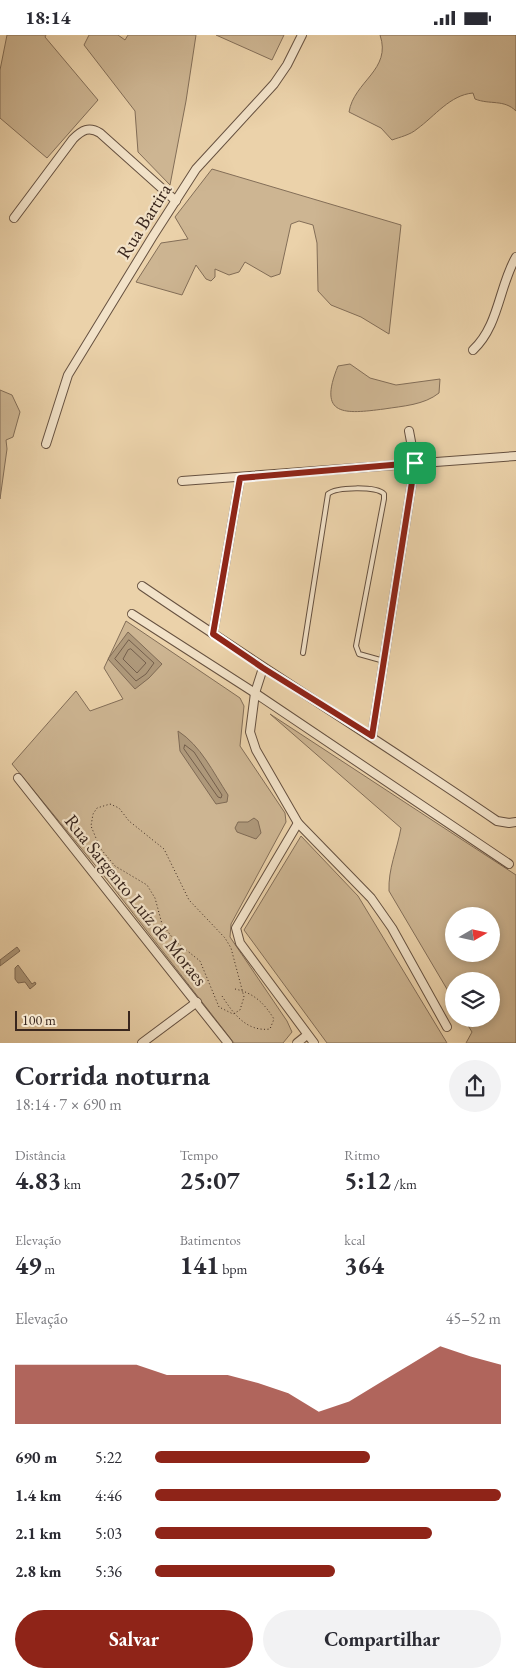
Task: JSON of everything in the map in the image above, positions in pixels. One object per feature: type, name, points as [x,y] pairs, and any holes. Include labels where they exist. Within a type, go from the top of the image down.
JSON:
[{"type":"street","name":"Rua Bartira","points":[[46,443],[68,375],[196,169],[274,84],[287,65],[302,35]]},
{"type":"street","points":[[14,218],[73,139],[81,131],[88,129],[100,133],[176,201]]},
{"type":"street","points":[[473,350],[480,344],[490,324],[516,257]]},
{"type":"street","points":[[372,736],[415,463],[409,431]]},
{"type":"street","points":[[182,481],[240,478],[516,455]]},
{"type":"street","points":[[213,634],[240,478]]},
{"type":"street","points":[[142,586],[263,668],[372,736],[498,821],[516,822]]},
{"type":"street","points":[[132,614],[255,693],[508,864]]},
{"type":"street","points":[[263,668],[255,693],[250,731],[252,741],[298,823],[371,898],[392,928],[445,1023]]},
{"type":"street","name":"Rua Sargento Luíz de Moraes","points":[[18,778],[228,1043]]},
{"type":"street","points":[[298,823],[236,929],[240,943],[314,1043]]},
{"type":"street","points":[[142,1043],[197,1002]]},
{"type":"street","points":[[297,1043],[308,1035]]},
{"type":"lane","points":[[303,653],[328,494],[337,490],[375,489],[384,494],[384,499],[356,647],[359,654],[384,661]]},
{"type":"path","points":[[233,1014],[244,1003],[242,990],[231,948],[218,929],[189,900],[164,849],[129,821],[115,806],[103,805],[97,808],[93,814],[91,826],[100,849],[115,865],[147,885],[155,898],[162,924],[175,941],[200,961],[219,1007],[256,1028],[267,1030],[273,1026],[274,1019],[257,997],[242,990],[235,989]]},
{"type":"path","points":[[222,996],[233,1014]]},
{"type":"shaded area","points":[[7,35],[46,35],[45,37],[98,100],[47,158],[0,118],[0,70]]},
{"type":"shaded area","points":[[89,35],[118,35],[125,40],[128,35],[196,35],[170,185],[138,152],[135,111],[84,45]]},
{"type":"shaded area","points":[[216,35],[284,35],[272,60]]},
{"type":"shaded area","points":[[380,35],[516,35],[516,111],[507,105],[475,99],[473,93],[450,102],[414,131],[392,140],[381,128],[349,112],[352,101],[377,67],[382,47]]},
{"type":"shaded area","points":[[212,169],[401,225],[389,334],[361,317],[331,305],[318,291],[317,243],[313,225],[299,221],[291,224],[280,274],[271,277],[245,262],[239,272],[229,275],[215,269],[215,277],[211,281],[206,279],[196,265],[182,295],[136,282],[161,243],[188,239],[175,217]]},
{"type":"shaded area","points":[[350,364],[370,378],[396,385],[440,379],[439,393],[420,403],[398,407],[357,412],[338,409],[333,403],[331,395],[332,383],[338,366]]},
{"type":"shaded area","points":[[0,390],[12,395],[20,412],[13,437],[6,440],[7,449],[0,499]]},
{"type":"shaded area","points":[[126,621],[240,698],[244,706],[240,746],[285,813],[286,822],[231,924],[230,937],[287,1021],[292,1032],[283,1043],[234,1043],[108,881],[12,764],[76,691],[90,711],[123,699],[104,668]]},
{"type":"shaded area","points":[[270,714],[516,875],[516,1043],[466,1043],[472,1032],[469,1027],[500,1027],[500,972],[445,972],[445,986],[389,891],[391,867],[401,828]]},
{"type":"shaded area","points":[[301,836],[358,896],[447,1043],[327,1043],[244,930]]},
{"type":"water","points":[[128,632],[162,664],[135,689],[108,659]]},
{"type":"water","points":[[178,731],[193,744],[206,760],[228,795],[227,802],[216,804],[180,751]]},
{"type":"water","points":[[254,818],[258,821],[261,833],[256,839],[237,832],[235,828],[238,822],[248,822]]},
{"type":"water","points":[[17,947],[20,951],[0,966],[0,960]]},
{"type":"water","points":[[18,965],[32,984],[35,982],[36,984],[30,989],[25,982],[18,983],[15,979],[15,968]]},
{"type":"route","points":[[415,463],[372,736],[263,668],[213,634],[240,478],[415,463]]}]
